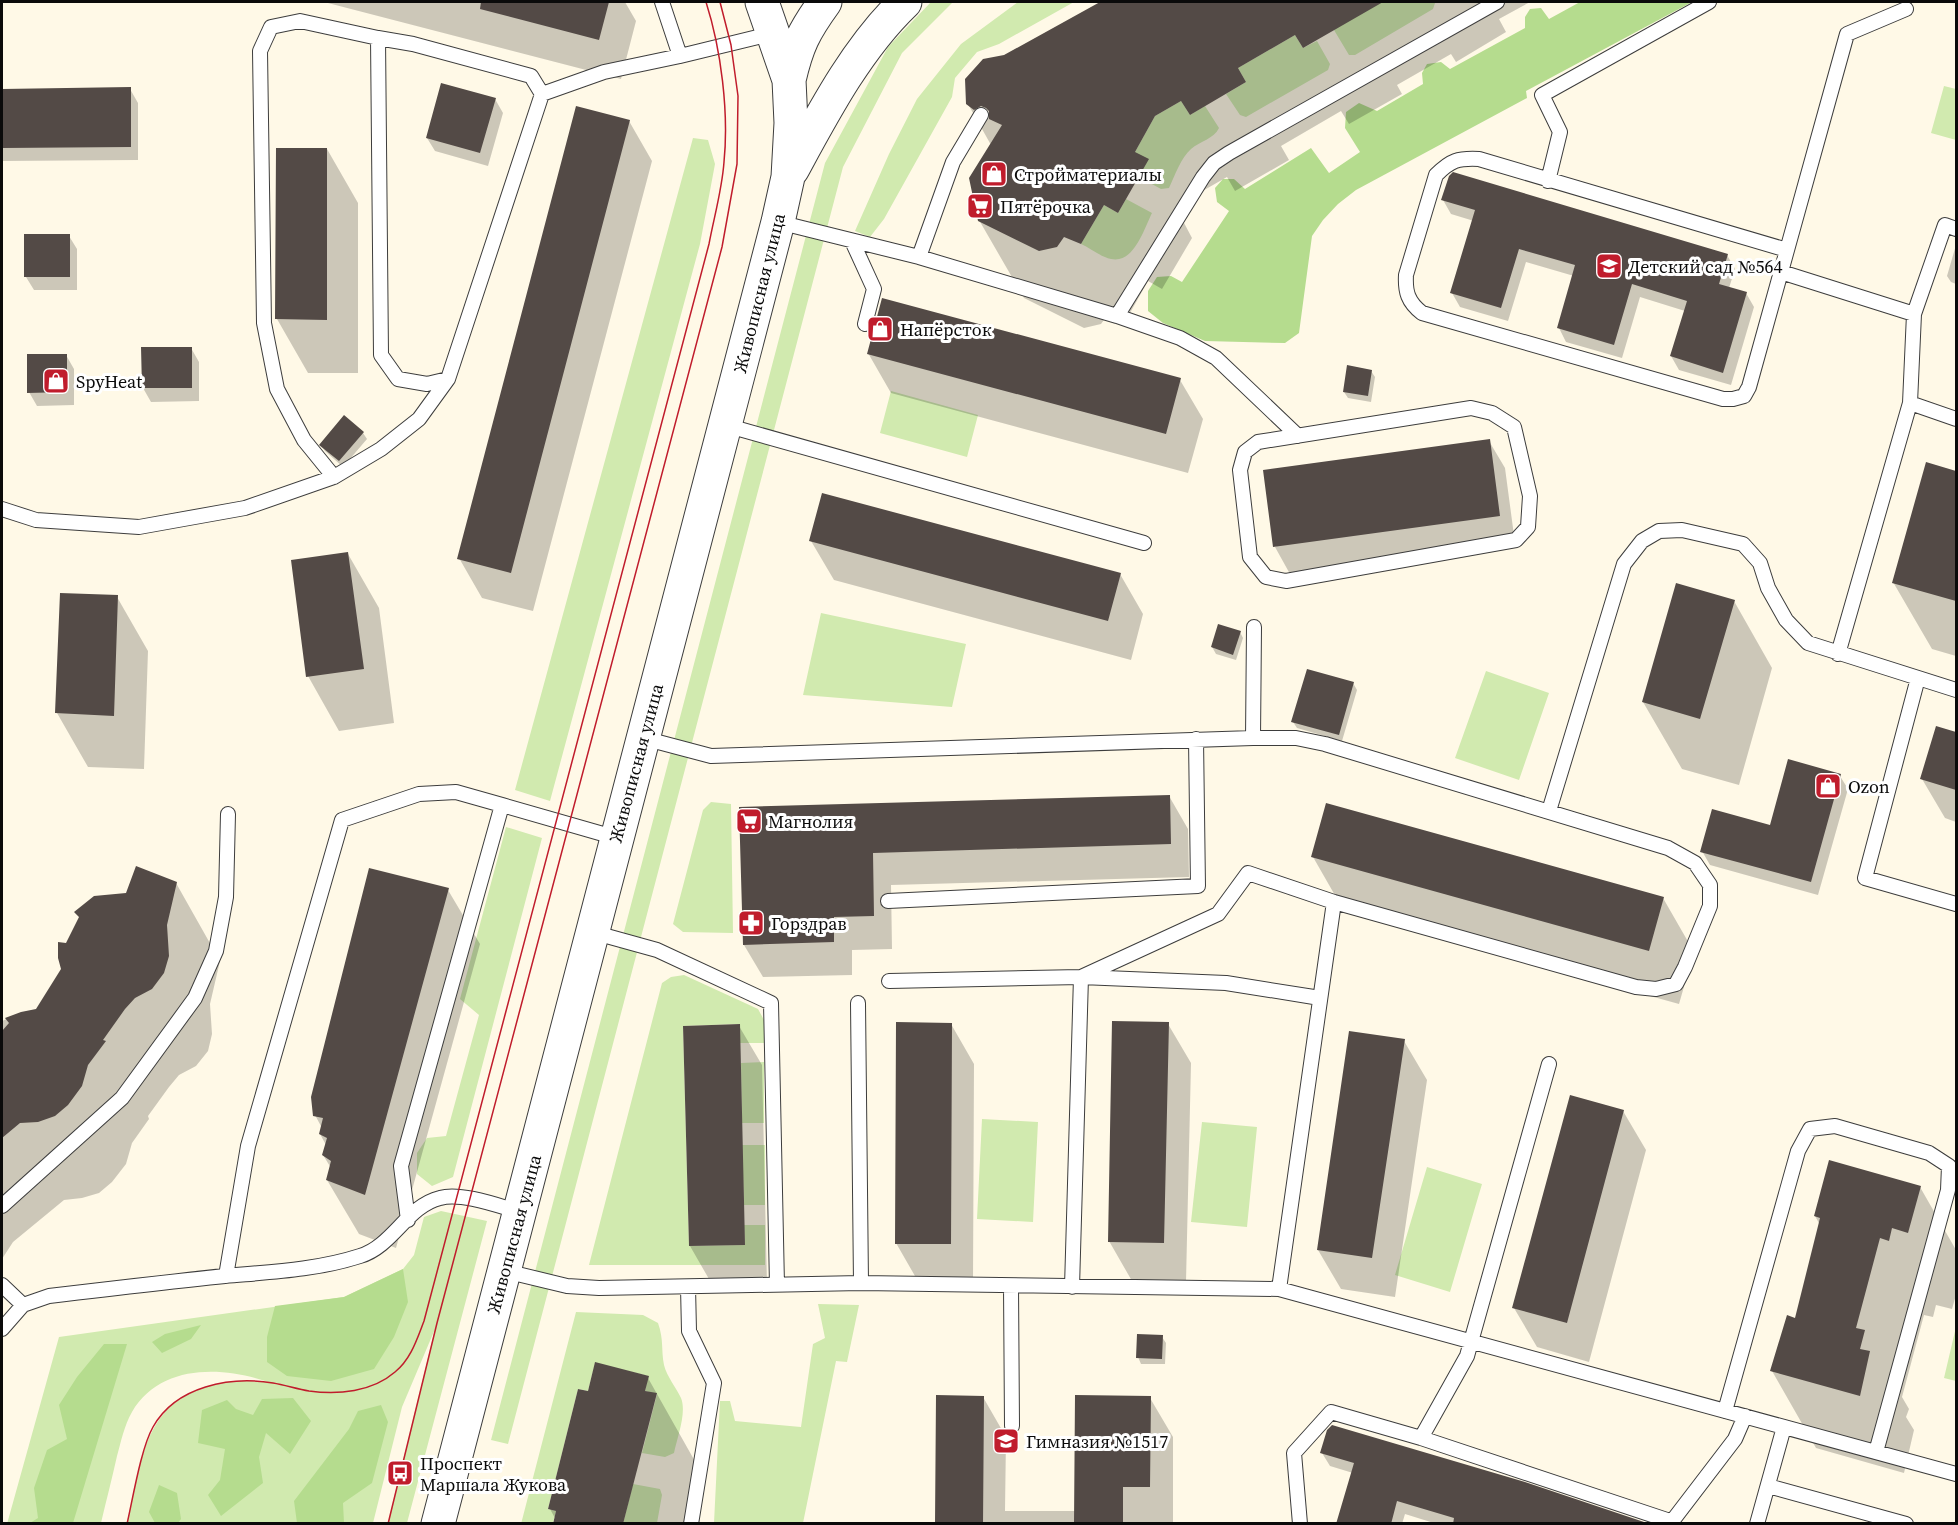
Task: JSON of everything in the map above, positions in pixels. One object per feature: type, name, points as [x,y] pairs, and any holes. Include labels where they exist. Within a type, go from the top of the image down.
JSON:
[{"type":"street","name":"Живописная улица","points":[[438,1524],[788,177],[791,123],[789,80],[762,2]]},
{"type":"street","points":[[825,2],[808,26],[795,52],[789,80],[802,87],[816,87],[830,82],[851,69]]},
{"type":"street","points":[[788,177],[824,110],[851,69],[891,15],[905,2]]},
{"type":"lane","points":[[662,2],[680,56]]},
{"type":"lane","points":[[1118,316],[1214,163],[1497,2]]},
{"type":"lane","points":[[1548,181],[1560,132],[1542,95],[1709,2]]},
{"type":"lane","points":[[1787,250],[1479,159],[1463,158],[1447,164],[1436,175],[1406,275],[1406,289],[1411,304],[1422,313],[1723,399],[1744,396],[1749,387],[1848,34],[1906,9]]},
{"type":"lane","points":[[2,509],[36,520],[139,527],[245,508],[334,477],[381,449],[419,419],[448,379],[542,94],[531,76],[413,45],[300,21],[271,27],[260,51],[264,322],[277,389],[303,440],[334,477]]},
{"type":"lane","points":[[542,94],[604,72],[774,33]]},
{"type":"lane","points":[[378,38],[381,355],[398,379],[427,384],[448,379]]},
{"type":"lane","points":[[919,257],[953,162],[981,115]]},
{"type":"lane","points":[[778,222],[919,257],[1118,316],[1180,338],[1216,358],[1298,436]]},
{"type":"lane","points":[[1838,654],[1910,403],[1914,314],[1945,225],[1956,229]]},
{"type":"lane","points":[[852,241],[874,289],[865,324]]},
{"type":"lane","points":[[1781,272],[1914,314]]},
{"type":"lane","points":[[1910,403],[1956,419]]},
{"type":"lane","points":[[1471,408],[1492,413],[1514,427],[1530,496],[1528,527],[1516,540],[1286,581],[1266,577],[1250,557],[1240,470],[1245,452],[1258,442],[1298,436],[1471,408]]},
{"type":"lane","points":[[725,425],[1144,543]]},
{"type":"lane","points":[[1549,812],[1624,564],[1642,541],[1659,531],[1682,530],[1743,544],[1760,563],[1768,588],[1786,620],[1808,643],[1956,690]]},
{"type":"lane","points":[[1253,738],[1254,627]]},
{"type":"lane","points":[[1918,678],[1865,878],[1956,904]]},
{"type":"lane","points":[[643,738],[711,756],[1296,738],[1326,744],[1668,848],[1695,863],[1710,885],[1710,906],[1685,968],[1676,984],[1656,989],[1636,987],[1334,902],[1248,873],[1218,914],[1081,976]]},
{"type":"lane","points":[[888,901],[1198,886],[1196,740]]},
{"type":"lane","points":[[226,1276],[248,1146],[342,820],[419,794],[456,792],[617,838]]},
{"type":"lane","points":[[408,1220],[401,1166],[502,805]]},
{"type":"lane","points":[[2,1206],[122,1098],[195,998],[216,951],[226,897],[228,814]]},
{"type":"lane","points":[[1279,1289],[1334,902]]},
{"type":"lane","points":[[592,932],[657,950],[771,1003],[777,1285]]},
{"type":"lane","points":[[1072,1287],[1081,976]]},
{"type":"lane","points":[[889,981],[1081,976],[1226,983],[1320,998]]},
{"type":"lane","points":[[858,1003],[861,1283]]},
{"type":"lane","points":[[1421,1438],[1467,1356],[1549,1064]]},
{"type":"lane","points":[[1725,1411],[1797,1151],[1810,1129],[1835,1126],[1929,1152],[1949,1166],[1948,1190],[1876,1452]]},
{"type":"lane","points":[[2,1329],[23,1305],[49,1296],[287,1271],[362,1256],[382,1245],[422,1206],[440,1197],[470,1199],[520,1212]]},
{"type":"lane","points":[[505,1271],[567,1286],[599,1288],[861,1283],[1279,1289],[1956,1474]]},
{"type":"lane","points":[[2,1285],[23,1305]]},
{"type":"lane","points":[[1011,1286],[1012,1426]]},
{"type":"lane","points":[[688,1287],[689,1331],[714,1383],[692,1524]]},
{"type":"lane","points":[[1300,1524],[1294,1453],[1331,1412],[1421,1438],[1670,1522],[1735,1439],[1745,1416]]},
{"type":"lane","points":[[1757,1524],[1784,1427]]},
{"type":"lane","points":[[1768,1486],[1906,1524]]},
{"type":"green space","points":[[931,2],[953,2],[902,53],[843,167],[508,1444],[491,1440],[825,163],[888,47]]},
{"type":"green space","points":[[1018,2],[1074,2],[999,44],[977,52],[955,78],[952,97],[884,219],[870,237],[855,231],[889,154],[917,99],[961,44]]},
{"type":"green space","points":[[1364,2],[1435,3],[1433,9],[1355,55],[1349,55],[1334,30],[1354,7]]},
{"type":"green space","points":[[1580,2],[1692,2],[1526,91],[1527,98],[1356,190],[1338,204],[1312,236],[1299,333],[1285,343],[1205,341],[1163,323],[1148,311],[1148,291],[1157,277],[1171,276],[1182,282],[1229,211],[1217,202],[1215,188],[1223,179],[1234,179],[1245,189],[1311,148],[1329,173],[1360,152],[1345,128],[1346,112],[1359,103],[1377,111],[1423,84],[1422,73],[1427,64],[1441,62],[1450,69],[1525,28],[1525,17],[1530,9],[1541,8],[1549,19]]},
{"type":"green space","points":[[1295,35],[1303,48],[1317,41],[1330,64],[1328,70],[1246,117],[1240,115],[1226,94],[1246,82],[1238,68]]},
{"type":"green space","points":[[1944,86],[1956,89],[1956,140],[1931,133]]},
{"type":"green space","points":[[1181,101],[1190,115],[1205,106],[1219,128],[1214,135],[1187,153],[1169,188],[1161,189],[1139,177],[1135,152],[1155,116]]},
{"type":"green space","points":[[693,138],[708,140],[715,164],[700,244],[550,801],[515,790]]},
{"type":"green space","points":[[1126,199],[1152,213],[1142,236],[1132,251],[1119,259],[1111,259],[1081,244],[1104,205],[1118,213]]},
{"type":"green space","points":[[891,391],[978,415],[967,457],[880,433]]},
{"type":"green space","points":[[821,613],[966,644],[952,707],[803,695]]},
{"type":"green space","points":[[1486,671],[1549,693],[1519,780],[1455,758]]},
{"type":"green space","points":[[711,802],[731,804],[733,933],[683,932],[673,924],[703,810]]},
{"type":"green space","points":[[506,827],[542,838],[453,1177],[432,1186],[417,1174],[417,1153],[427,1138],[446,1136],[479,1015],[460,999]]},
{"type":"green space","points":[[684,975],[758,1009],[764,1020],[764,1043],[740,1043],[739,1024],[683,1026],[689,1246],[745,1245],[744,1225],[765,1225],[765,1265],[589,1265],[662,983],[671,977]]},
{"type":"green space","points":[[764,1062],[764,1123],[742,1123],[741,1063]]},
{"type":"green space","points":[[982,1119],[1038,1122],[1033,1222],[977,1219]]},
{"type":"green space","points":[[1202,1122],[1257,1127],[1247,1227],[1191,1222]]},
{"type":"green space","points":[[742,1145],[765,1145],[765,1205],[744,1205]]},
{"type":"green space","points":[[1427,1167],[1482,1184],[1450,1292],[1395,1275]]},
{"type":"green space","points":[[441,1211],[487,1221],[407,1523],[388,1523],[435,1329],[402,1407],[373,1523],[127,1523],[147,1444],[155,1426],[166,1411],[181,1398],[209,1386],[236,1381],[268,1382],[231,1373],[212,1372],[175,1377],[159,1385],[144,1396],[132,1412],[121,1440],[101,1523],[7,1524],[59,1337],[344,1297],[403,1269],[414,1255],[424,1217]]},
{"type":"green space","points":[[403,1269],[408,1302],[394,1337],[374,1369],[331,1381],[287,1376],[267,1362],[267,1337],[275,1306],[344,1297]]},
{"type":"green space","points":[[818,1304],[859,1305],[847,1362],[836,1361],[803,1523],[714,1523],[720,1401],[730,1401],[735,1421],[801,1427],[813,1344],[825,1338]]},
{"type":"green space","points":[[576,1312],[643,1315],[658,1323],[664,1365],[683,1404],[674,1453],[665,1457],[642,1453],[657,1394],[645,1391],[648,1376],[595,1363],[588,1391],[578,1389],[548,1509],[556,1511],[553,1523],[521,1524]]},
{"type":"green space","points":[[201,1325],[191,1339],[162,1353],[152,1342],[165,1334]]},
{"type":"green space","points":[[1956,1327],[1956,1381],[1944,1378]]},
{"type":"green space","points":[[104,1344],[127,1344],[73,1523],[30,1523],[38,1518],[34,1488],[47,1450],[67,1439],[59,1405],[77,1377]]},
{"type":"green space","points":[[293,1398],[311,1421],[290,1454],[266,1433],[259,1457],[263,1483],[221,1516],[208,1495],[220,1480],[225,1449],[198,1443],[202,1410],[227,1400],[236,1409],[253,1415],[262,1399]]},
{"type":"green space","points":[[381,1405],[388,1422],[372,1483],[343,1503],[344,1523],[297,1523],[294,1501],[349,1429],[358,1411]]},
{"type":"green space","points":[[633,1484],[660,1489],[662,1495],[657,1523],[623,1524]]},
{"type":"green space","points":[[159,1485],[177,1493],[181,1519],[178,1523],[155,1523],[149,1512]]},
{"type":"building","points":[[481,2],[609,2],[599,40],[480,9]]},
{"type":"building","points":[[1100,2],[1383,2],[1303,48],[1295,35],[1238,68],[1246,82],[1190,115],[1181,101],[1155,116],[1135,152],[1149,159],[1118,213],[1104,205],[1081,244],[1064,237],[1057,247],[1039,251],[978,221],[969,178],[1002,125],[989,119],[989,111],[986,108],[981,106],[974,110],[966,104],[965,79],[983,59],[1004,55]]},
{"type":"building","points":[[441,83],[496,98],[480,153],[426,138]]},
{"type":"building","points":[[131,87],[131,147],[2,148],[2,89]]},
{"type":"building","points":[[576,106],[630,120],[511,573],[457,559]]},
{"type":"building","points":[[276,148],[327,148],[327,320],[275,319]]},
{"type":"building","points":[[1453,172],[1728,254],[1719,284],[1747,292],[1723,373],[1670,356],[1687,301],[1632,284],[1614,345],[1557,328],[1575,265],[1519,249],[1501,308],[1450,293],[1475,210],[1441,200],[1449,176]]},
{"type":"building","points":[[24,234],[70,234],[70,277],[24,277]]},
{"type":"building","points":[[882,298],[1181,378],[1166,434],[867,354]]},
{"type":"building","points":[[141,347],[192,347],[192,388],[142,388]]},
{"type":"building","points":[[27,354],[67,354],[67,392],[27,393]]},
{"type":"building","points":[[1347,365],[1372,370],[1368,396],[1343,392]]},
{"type":"building","points":[[344,415],[364,432],[339,461],[319,445]]},
{"type":"building","points":[[1490,439],[1500,516],[1273,547],[1263,470]]},
{"type":"building","points":[[1926,462],[1956,471],[1956,601],[1892,583]]},
{"type":"building","points":[[822,493],[1121,573],[1108,621],[809,541]]},
{"type":"building","points":[[348,552],[364,669],[306,677],[291,560]]},
{"type":"building","points":[[1676,583],[1735,600],[1700,719],[1642,702]]},
{"type":"building","points":[[60,593],[118,595],[114,716],[55,713]]},
{"type":"building","points":[[1218,624],[1241,631],[1233,655],[1211,647]]},
{"type":"building","points":[[1307,669],[1354,682],[1339,735],[1291,722]]},
{"type":"building","points":[[1936,726],[1956,732],[1956,790],[1920,779]]},
{"type":"building","points":[[1788,759],[1841,774],[1811,882],[1700,852],[1712,809],[1770,825]]},
{"type":"building","points":[[1170,795],[1171,844],[873,853],[874,916],[834,917],[834,942],[743,945],[739,807]]},
{"type":"building","points":[[1326,803],[1664,897],[1649,951],[1311,857]]},
{"type":"building","points":[[136,866],[177,882],[167,925],[169,956],[164,973],[152,989],[135,998],[125,1009],[88,1065],[82,1086],[68,1105],[55,1116],[38,1122],[20,1123],[2,1138],[2,1031],[9,1023],[5,1018],[36,1009],[61,969],[58,942],[66,943],[79,917],[74,912],[94,896],[126,893]]},
{"type":"building","points":[[369,868],[449,888],[365,1195],[326,1180],[331,1161],[322,1155],[327,1138],[319,1134],[323,1118],[313,1116],[311,1097]]},
{"type":"building","points":[[1112,1021],[1169,1022],[1164,1243],[1108,1242]]},
{"type":"building","points":[[896,1022],[952,1023],[951,1244],[895,1244]]},
{"type":"building","points":[[740,1024],[745,1245],[689,1246],[683,1026]]},
{"type":"building","points":[[1349,1031],[1405,1039],[1372,1258],[1317,1250]]},
{"type":"building","points":[[1570,1095],[1624,1110],[1567,1323],[1512,1308]]},
{"type":"building","points":[[1829,1160],[1921,1186],[1908,1233],[1892,1228],[1889,1241],[1880,1238],[1856,1328],[1865,1330],[1860,1349],[1870,1351],[1860,1396],[1770,1371],[1787,1315],[1795,1318],[1820,1218],[1814,1216]]},
{"type":"building","points":[[1137,1334],[1163,1335],[1162,1359],[1136,1358]]},
{"type":"building","points":[[595,1362],[649,1376],[645,1391],[657,1393],[623,1524],[553,1524],[556,1511],[548,1509],[578,1389],[588,1391]]},
{"type":"building","points":[[936,1395],[984,1396],[983,1524],[935,1524]]},
{"type":"building","points":[[1075,1395],[1151,1396],[1150,1487],[1123,1487],[1123,1524],[1074,1524]]},
{"type":"building","points":[[1332,1425],[1525,1482],[1644,1522],[1643,1524],[1453,1524],[1454,1518],[1397,1501],[1391,1524],[1336,1524],[1354,1463],[1320,1453],[1327,1430]]},
{"type":"tram line","points":[[127,1524],[141,1460],[149,1436],[163,1413],[175,1402],[206,1387],[239,1381],[273,1383],[320,1392],[343,1392],[365,1388],[386,1379],[401,1367],[413,1348],[424,1321],[709,244],[720,193],[725,143],[724,102],[720,60],[706,2]]},
{"type":"tram line","points":[[388,1524],[437,1323],[722,247],[737,164],[738,96],[731,45],[720,2]]},
{"type":"place","name":"Стройматериалы","points":[[994,174]]},
{"type":"place","name":"Пятёрочка","points":[[980,206]]},
{"type":"place","name":"Детский сад №564","points":[[1609,266]]},
{"type":"place","name":"Напёрсток","points":[[880,329]]},
{"type":"place","name":"SpyHeat","points":[[56,381]]},
{"type":"place","name":"Ozon","points":[[1828,786]]},
{"type":"place","name":"Магнолия","points":[[749,821]]},
{"type":"place","name":"Горздрав","points":[[751,923]]},
{"type":"place","name":"Гимназия №1517","points":[[1006,1441]]},
{"type":"place","name":"Проспект Маршала Жукова","points":[[400,1473]]}]
